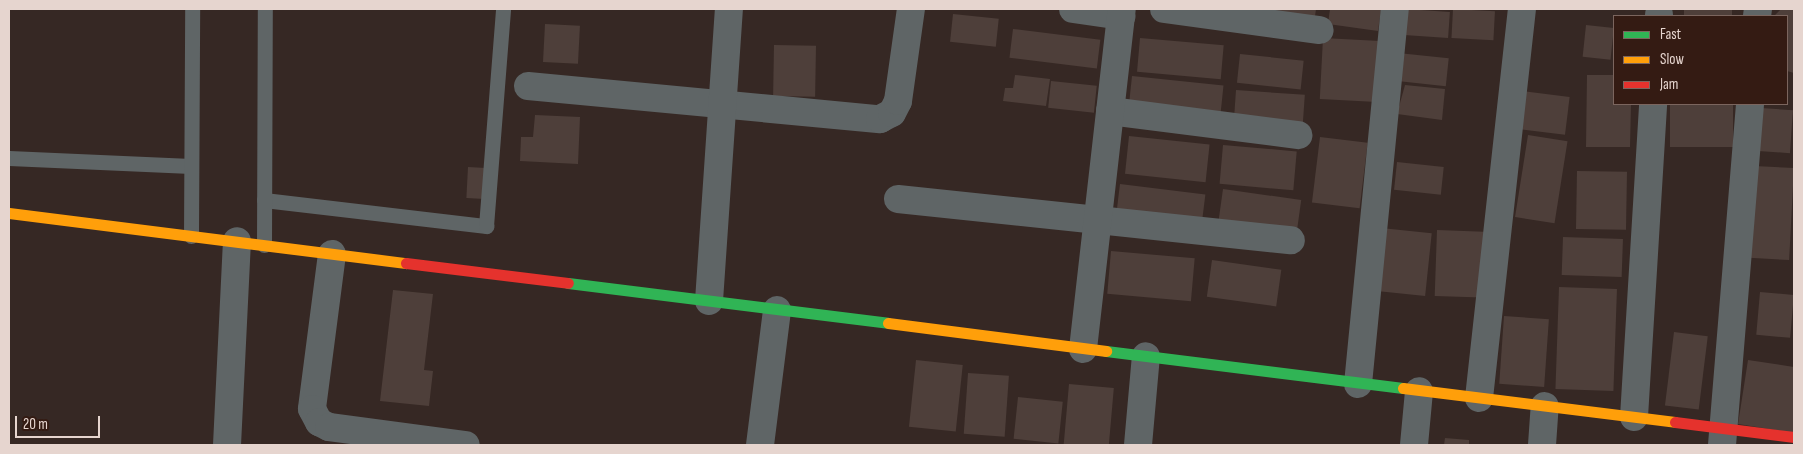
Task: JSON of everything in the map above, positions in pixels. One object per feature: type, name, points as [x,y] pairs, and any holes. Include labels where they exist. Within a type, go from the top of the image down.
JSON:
[{"type":"street","points":[[709,301],[729,9]]},
{"type":"street","points":[[528,86],[722,102],[880,119],[892,113],[898,101],[911,9]]},
{"type":"street","points":[[1072,9],[1122,12],[1083,349]]},
{"type":"street","points":[[1164,9],[1320,30]]},
{"type":"street","points":[[1358,384],[1395,9]]},
{"type":"street","points":[[1479,398],[1522,9]]},
{"type":"street","points":[[1634,417],[1653,105]]},
{"type":"street","points":[[1722,437],[1750,105]]},
{"type":"street","points":[[1110,111],[1298,135]]},
{"type":"street","points":[[898,199],[1098,218],[1291,240]]},
{"type":"street","points":[[9,213],[1358,384],[1634,417],[1722,437],[1794,437]]},
{"type":"street","points":[[227,445],[236,241]]},
{"type":"street","points":[[332,254],[312,409],[318,422],[466,445]]},
{"type":"street","points":[[760,445],[777,310]]},
{"type":"street","points":[[1138,445],[1146,356]]},
{"type":"street","points":[[1414,445],[1419,391]]},
{"type":"street","points":[[1542,445],[1545,406]]},
{"type":"lane","points":[[191,236],[192,9]]},
{"type":"lane","points":[[264,245],[265,9]]},
{"type":"lane","points":[[264,200],[486,226],[503,9]]},
{"type":"lane","points":[[9,158],[191,166]]},
{"type":"building","points":[[1243,9],[1316,9],[1314,24]]},
{"type":"building","points":[[1330,9],[1381,9],[1378,31],[1328,24]]},
{"type":"building","points":[[1406,9],[1450,12],[1448,38],[1404,35]]},
{"type":"building","points":[[1453,9],[1495,11],[1493,40],[1451,38]]},
{"type":"building","points":[[1684,9],[1732,9],[1732,15],[1684,15]]},
{"type":"building","points":[[1781,9],[1794,9],[1794,73],[1788,71],[1788,15],[1775,15]]},
{"type":"building","points":[[953,14],[999,19],[996,47],[950,42]]},
{"type":"building","points":[[545,24],[580,26],[578,64],[543,62]]},
{"type":"building","points":[[1586,25],[1613,28],[1611,60],[1583,57]]},
{"type":"building","points":[[1013,29],[1100,40],[1097,69],[1009,58]]},
{"type":"building","points":[[1140,38],[1224,45],[1221,79],[1137,72]]},
{"type":"building","points":[[1323,38],[1380,41],[1377,102],[1320,99]]},
{"type":"building","points":[[774,45],[816,46],[815,97],[773,96]]},
{"type":"building","points":[[1398,53],[1449,58],[1446,86],[1395,81]]},
{"type":"building","points":[[1240,54],[1304,61],[1301,90],[1237,83]]},
{"type":"building","points":[[1015,75],[1050,79],[1046,106],[1003,101],[1005,88],[1013,88]]},
{"type":"building","points":[[1587,75],[1613,75],[1613,105],[1631,105],[1630,147],[1586,147]]},
{"type":"building","points":[[1132,76],[1223,86],[1220,122],[1128,113]]},
{"type":"building","points":[[1051,81],[1097,86],[1094,113],[1048,108]]},
{"type":"building","points":[[1405,85],[1445,89],[1442,120],[1397,114]]},
{"type":"building","points":[[1236,90],[1305,95],[1302,129],[1234,124]]},
{"type":"building","points":[[1521,91],[1570,97],[1565,135],[1516,129]]},
{"type":"building","points":[[1670,105],[1733,105],[1733,147],[1670,147]]},
{"type":"building","points":[[1761,108],[1793,110],[1790,153],[1758,151]]},
{"type":"building","points":[[535,115],[580,117],[578,164],[520,161],[521,137],[533,137]]},
{"type":"building","points":[[1528,135],[1568,141],[1555,223],[1515,217]]},
{"type":"building","points":[[1129,136],[1210,144],[1206,182],[1125,174]]},
{"type":"building","points":[[1320,137],[1368,143],[1360,208],[1312,203]]},
{"type":"building","points":[[1223,145],[1297,151],[1293,190],[1220,184]]},
{"type":"building","points":[[1397,162],[1444,167],[1441,195],[1394,190]]},
{"type":"building","points":[[1754,166],[1794,168],[1789,260],[1749,258]]},
{"type":"building","points":[[468,167],[486,168],[484,199],[466,198]]},
{"type":"building","points":[[1577,171],[1627,172],[1626,230],[1576,229]]},
{"type":"building","points":[[1120,184],[1205,194],[1201,227],[1116,217]]},
{"type":"building","points":[[1223,189],[1301,200],[1296,237],[1218,226]]},
{"type":"building","points":[[1381,228],[1432,233],[1425,296],[1374,291]]},
{"type":"building","points":[[1437,230],[1484,232],[1482,298],[1435,296]]},
{"type":"building","points":[[1563,237],[1623,239],[1622,277],[1562,275]]},
{"type":"building","points":[[1111,251],[1195,258],[1191,301],[1107,294]]},
{"type":"building","points":[[1212,260],[1281,270],[1276,306],[1207,297]]},
{"type":"building","points":[[1559,287],[1617,289],[1613,391],[1555,389]]},
{"type":"building","points":[[393,290],[433,294],[424,370],[433,371],[429,406],[380,401]]},
{"type":"building","points":[[1760,292],[1794,295],[1790,338],[1756,335]]},
{"type":"building","points":[[1504,316],[1549,319],[1544,387],[1499,384]]},
{"type":"building","points":[[1674,332],[1708,336],[1699,410],[1665,405]]},
{"type":"building","points":[[916,360],[963,365],[956,432],[909,427]]},
{"type":"building","points":[[1748,360],[1794,367],[1794,433],[1738,424]]},
{"type":"building","points":[[968,373],[1009,376],[1005,437],[964,434]]},
{"type":"building","points":[[1069,384],[1114,388],[1109,445],[1064,445]]},
{"type":"building","points":[[1018,397],[1063,402],[1058,443],[1014,439]]},
{"type":"building","points":[[1445,438],[1469,440],[1469,445],[1444,445]]},
{"type":"traffic: fast","points":[[568,283],[888,323]]},
{"type":"traffic: fast","points":[[1106,351],[1403,388]]},
{"type":"traffic: slow","points":[[9,213],[406,263]]},
{"type":"traffic: slow","points":[[888,323],[1106,351]]},
{"type":"traffic: slow","points":[[1403,388],[1675,422]]},
{"type":"traffic: jam","points":[[406,263],[568,283]]},
{"type":"traffic: jam","points":[[1675,422],[1794,437]]}]
